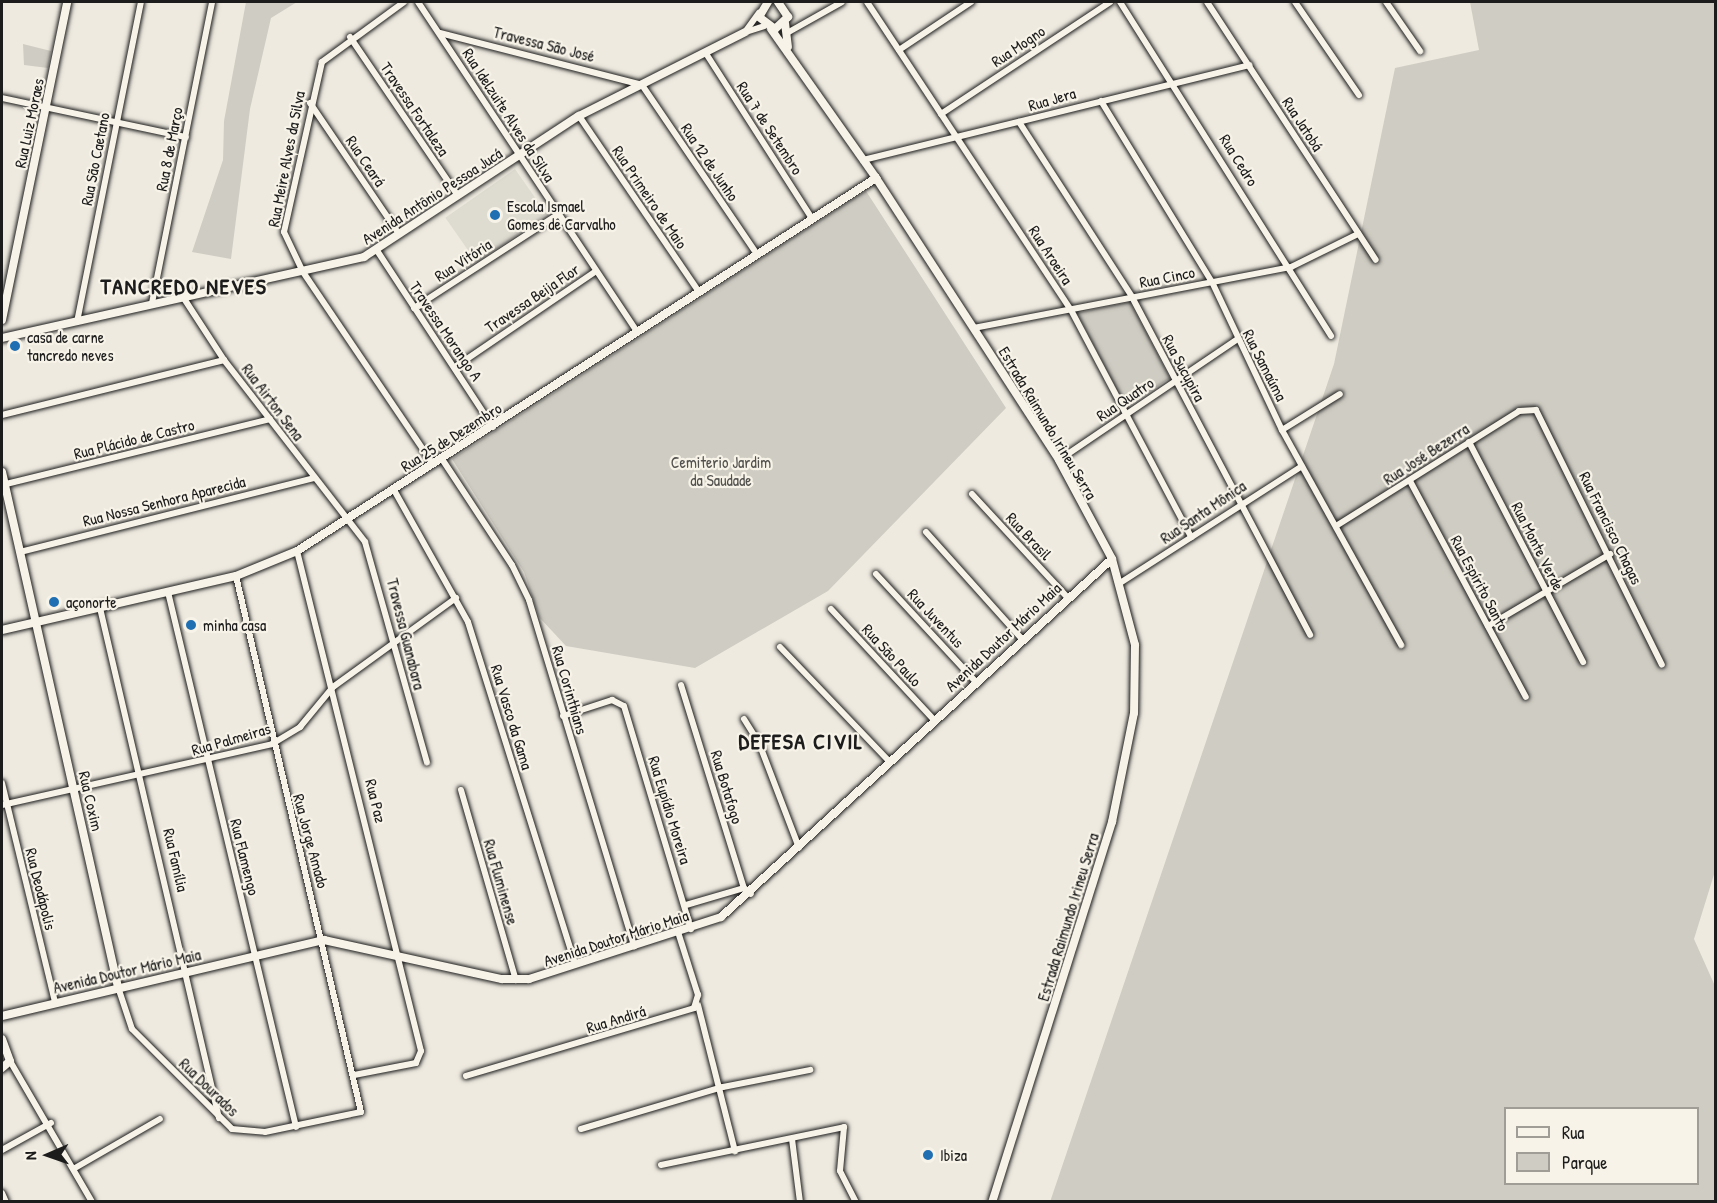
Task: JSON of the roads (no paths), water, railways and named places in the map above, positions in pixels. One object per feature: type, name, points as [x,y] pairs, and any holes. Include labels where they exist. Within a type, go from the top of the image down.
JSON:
[{"type":"street","name":"Rua Luiz Moraes","points":[[2,320],[67,2]]},
{"type":"street","name":"Rua São Caetano","points":[[77,322],[141,2]]},
{"type":"street","name":"Rua 8 de Março","points":[[152,303],[212,2]]},
{"type":"street","name":"Rua Meire Alves da Silva","points":[[404,2],[326,54],[310,102],[284,232],[303,272],[433,464]]},
{"type":"street","name":"Rua Idelzuite Alves da Silva","points":[[418,2],[557,215],[638,333]]},
{"type":"street","points":[[768,2],[759,7],[767,27],[785,23]]},
{"type":"street","name":"Estrada Raimundo Irineu Serra","points":[[778,2],[788,12],[785,23],[789,47]]},
{"type":"street","points":[[787,33],[842,2]]},
{"type":"street","name":"Rua Aroeira","points":[[867,2],[1071,310],[1191,537]]},
{"type":"street","points":[[899,50],[971,2]]},
{"type":"street","name":"Rua Mogno","points":[[941,114],[1110,2]]},
{"type":"street","name":"Rua Cedro","points":[[1120,2],[1174,82],[1291,267],[1331,336]]},
{"type":"street","name":"Rua Jatobá","points":[[1207,2],[1376,260]]},
{"type":"street","points":[[1295,2],[1359,94]]},
{"type":"street","points":[[1386,2],[1420,51]]},
{"type":"street","name":"Avenida Antônio Pessoa Jucá","points":[[745,32],[759,7]]},
{"type":"street","name":"Avenida Antônio Pessoa Jucá","points":[[2,338],[152,303],[303,272],[376,249],[579,116],[707,54],[745,32],[767,27]]},
{"type":"street","name":"Estrada Raimundo Irineu Serra","points":[[767,27],[789,47],[1059,460],[1112,559],[1120,583],[1137,680],[1112,822],[992,1202]]},
{"type":"street","name":"Travessa São José","points":[[440,33],[642,85]]},
{"type":"street","name":"Travessa Fortaleza","points":[[350,37],[458,196]]},
{"type":"street","name":"Rua 7 de Setembro","points":[[707,54],[811,217]]},
{"type":"street","name":"Rua Jera","points":[[863,160],[955,134],[1019,122],[1248,65]]},
{"type":"street","name":"Rua 12 de Junho","points":[[642,85],[757,254]]},
{"type":"street","points":[[2,98],[186,137]]},
{"type":"street","name":"Rua Samaúma","points":[[1101,101],[1212,282],[1236,340],[1282,430],[1401,645]]},
{"type":"street","name":"Rua Ceará","points":[[310,102],[399,234]]},
{"type":"street","name":"Rua Primeiro de Maio","points":[[579,116],[699,292]]},
{"type":"street","name":"Rua Sucupira","points":[[1019,122],[1132,297],[1175,382],[1242,501],[1310,635]]},
{"type":"street","name":"Rua 25 de Dezembro","points":[[2,630],[236,576],[297,551],[493,428],[811,217],[876,178]]},
{"type":"street","name":"Rua Vitória","points":[[414,308],[557,215]]},
{"type":"street","name":"Rua Cinco","points":[[974,328],[1291,267],[1358,234]]},
{"type":"street","name":"Travessa Morango A","points":[[376,249],[493,428]]},
{"type":"street","name":"Travessa Beija Flor","points":[[454,367],[595,272]]},
{"type":"street","name":"Rua Airton Sena","points":[[183,297],[224,360],[314,478],[348,517]]},
{"type":"street","name":"Rua Quatro","points":[[1059,460],[1236,340]]},
{"type":"street","points":[[2,415],[224,360]]},
{"type":"street","points":[[1282,430],[1340,394]]},
{"type":"street","name":"Rua José Bezerra","points":[[1336,526],[1469,442],[1530,408]]},
{"type":"street","name":"Rua Francisco Chagas","points":[[1530,408],[1536,410],[1610,554],[1662,665]]},
{"type":"street","name":"Rua Plácido de Castro","points":[[3,485],[270,419]]},
{"type":"street","name":"Rua Monte Verde","points":[[1469,442],[1583,662]]},
{"type":"street","name":"Rua Corinthians","points":[[442,459],[520,580],[634,946]]},
{"type":"street","name":"Rua Santa Mônica","points":[[1120,583],[1242,501],[1302,466]]},
{"type":"street","points":[[2,472],[3,485],[36,622]]},
{"type":"street","name":"Rua Nossa Senhora Aparecida","points":[[20,552],[314,478]]},
{"type":"street","name":"Rua Espírito Santo","points":[[1410,481],[1526,697]]},
{"type":"street","name":"Rua Vasco da Gama","points":[[394,490],[456,598],[575,964]]},
{"type":"street","name":"Rua Brasil","points":[[972,494],[1066,596]]},
{"type":"street","name":"Travessa Guanabara","points":[[348,517],[372,560],[427,762]]},
{"type":"street","points":[[926,532],[1022,639]]},
{"type":"street","name":"Rua Paz","points":[[297,551],[401,954],[421,1059],[354,1075]]},
{"type":"street","points":[[1488,626],[1610,554]]},
{"type":"street","name":"Avenida Doutor Mário Maia","points":[[2,1016],[254,953],[324,940],[401,954],[516,981],[692,929],[721,916],[799,848],[1066,596],[1112,559]]},
{"type":"street","name":"Rua Juventus","points":[[876,574],[975,681]]},
{"type":"street","name":"Rua Jorge Amado","points":[[236,576],[272,744],[324,940],[360,1112]]},
{"type":"street","name":"Rua Flamengo","points":[[168,592],[296,1127]]},
{"type":"street","name":"Rua Palmeiras","points":[[4,804],[208,761],[272,744],[300,727],[333,687],[456,598]]},
{"type":"street","name":"Rua Família","points":[[100,608],[142,774],[219,1118]]},
{"type":"street","name":"Rua São Paulo","points":[[831,609],[934,720]]},
{"type":"street","name":"Rua Coxim","points":[[36,622],[118,987]]},
{"type":"street","points":[[780,647],[890,762]]},
{"type":"street","name":"Rua Botafogo","points":[[681,685],[748,891]]},
{"type":"street","name":"Rua Eupídio Moreira","points":[[563,716],[619,700],[686,904],[692,929]]},
{"type":"street","points":[[744,719],[759,743],[799,848]]},
{"type":"street","name":"Rua Deodápolis","points":[[2,783],[4,804],[55,1002]]},
{"type":"street","name":"Rua Fluminense","points":[[461,790],[516,981]]},
{"type":"street","points":[[686,904],[748,891]]},
{"type":"street","points":[[678,932],[723,1087],[735,1151]]},
{"type":"street","name":"Rua Dourados","points":[[118,987],[132,1029],[219,1118],[246,1132],[296,1127],[360,1112]]},
{"type":"street","name":"Rua Andirá","points":[[466,1076],[698,1005]]},
{"type":"street","points":[[2,1039],[9,1061],[51,1123],[92,1202]]},
{"type":"street","points":[[2,1068],[9,1061]]},
{"type":"street","points":[[582,1129],[723,1087],[810,1070]]},
{"type":"street","points":[[75,1168],[160,1119]]},
{"type":"street","points":[[2,1150],[51,1123]]},
{"type":"street","points":[[661,1165],[844,1127],[840,1172],[856,1202]]},
{"type":"street","points":[[792,1139],[800,1202]]},
{"type":"street","points":[[2,1193],[6,1202]]},
{"type":"place","name":"Escola Ismael Gomes de Carvalho","points":[[495,215]]},
{"type":"place","name":"casa de carne tancredo neves","points":[[15,346]]},
{"type":"place","name":"açonorte","points":[[54,602]]},
{"type":"place","name":"minha casa","points":[[191,625]]},
{"type":"place","name":"Ibiza","points":[[928,1155]]},
{"type":"district","name":"TANCREDO NEVES","points":[[184,287]]},
{"type":"district","name":"DEFESA CIVIL","points":[[801,742]]},
{"type":"park label","name":"Cemiterio Jardim da Saudade","points":[[721,471]]}]
